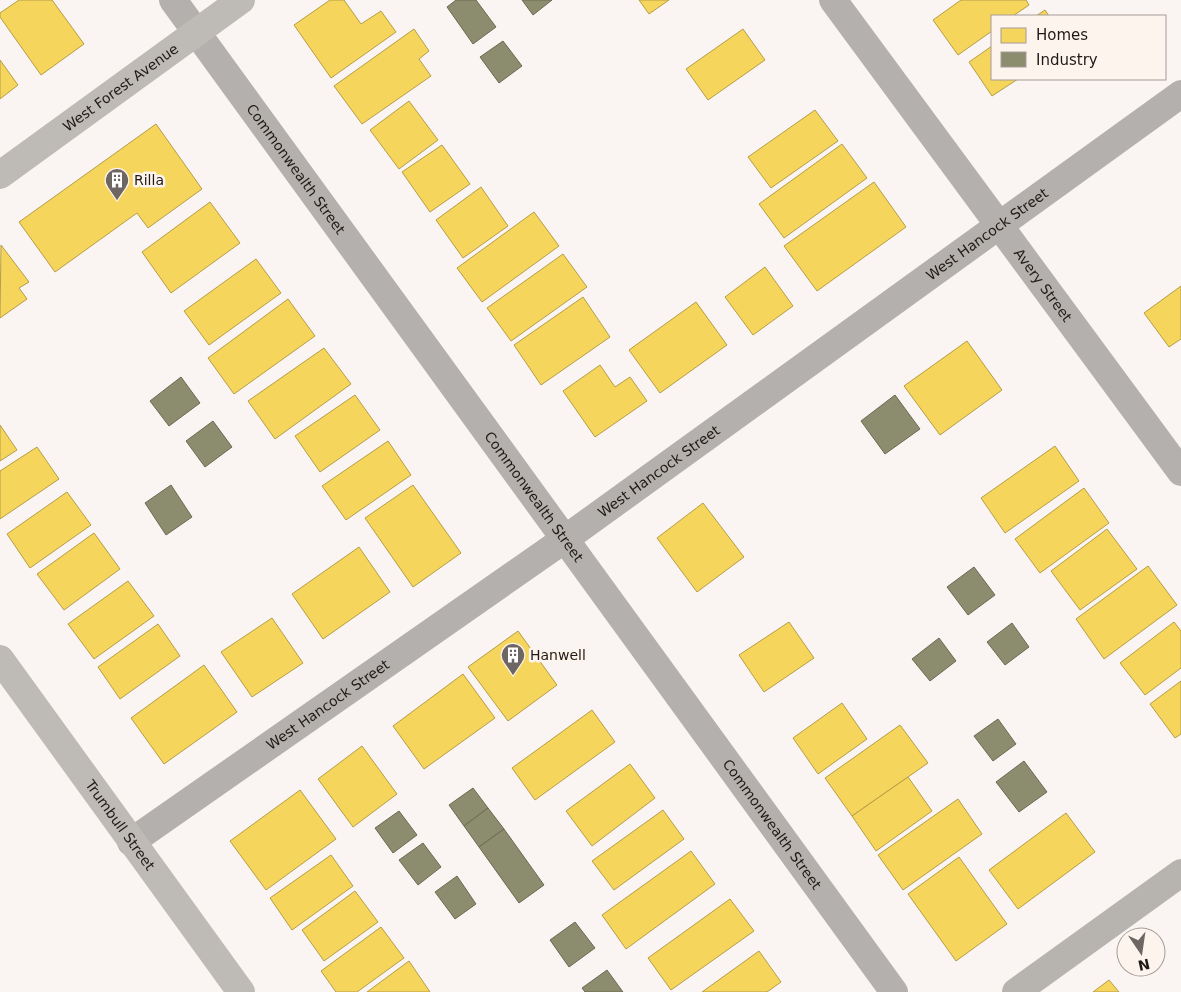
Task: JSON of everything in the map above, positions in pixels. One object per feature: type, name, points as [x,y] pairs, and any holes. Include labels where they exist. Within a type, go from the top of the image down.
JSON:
[{"type":"main road","points":[[1016,992],[1181,873]]},
{"type":"street","name":"Commonwealth Street","points":[[173,0],[894,992]]},
{"type":"street","name":"West Forest Avenue","points":[[0,175],[241,0]]},
{"type":"street","name":"Avery Street","points":[[833,0],[1181,472]]},
{"type":"street","name":"West Hancock Street","points":[[131,842],[565,539],[1181,94]]},
{"type":"street","name":"Trumbull Street","points":[[0,659],[241,992]]},
{"type":"building: Homes","points":[[19,0],[52,0],[84,44],[41,75],[0,17],[0,13]]},
{"type":"building: Homes","points":[[330,0],[344,0],[361,24],[381,11],[396,32],[331,78],[294,25]]},
{"type":"building: Homes","points":[[639,0],[669,0],[649,14]]},
{"type":"building: Homes","points":[[961,0],[1026,0],[1029,5],[1014,15],[991,15],[991,32],[958,55],[933,20]]},
{"type":"building: Homes","points":[[1045,10],[1048,15],[1038,15]]},
{"type":"building: Homes","points":[[414,29],[429,51],[419,59],[431,76],[362,124],[334,86]]},
{"type":"building: Homes","points":[[743,29],[765,60],[708,100],[686,69]]},
{"type":"building: Homes","points":[[991,47],[991,80],[1016,80],[992,96],[969,62]]},
{"type":"building: Homes","points":[[0,60],[18,85],[0,99]]},
{"type":"building: Homes","points":[[409,101],[438,140],[399,169],[370,130]]},
{"type":"building: Homes","points":[[815,110],[838,141],[771,188],[748,157]]},
{"type":"building: Homes","name":"Rilla","points":[[156,124],[202,189],[148,228],[137,213],[55,272],[19,222]]},
{"type":"building: Homes","points":[[842,144],[867,178],[784,238],[759,204]]},
{"type":"building: Homes","points":[[442,145],[470,184],[430,212],[402,172]]},
{"type":"building: Homes","points":[[874,182],[906,227],[817,291],[784,246]]},
{"type":"building: Homes","points":[[481,187],[508,226],[463,258],[436,220]]},
{"type":"building: Homes","points":[[210,202],[240,243],[171,293],[142,252]]},
{"type":"building: Homes","points":[[534,212],[559,246],[482,302],[457,268]]},
{"type":"building: Homes","points":[[1,245],[29,282],[19,288],[27,299],[0,318]]},
{"type":"building: Homes","points":[[563,254],[587,287],[511,341],[487,308]]},
{"type":"building: Homes","points":[[256,259],[281,293],[209,345],[184,311]]},
{"type":"building: Homes","points":[[765,267],[793,306],[753,335],[725,297]]},
{"type":"building: Homes","points":[[1181,286],[1181,339],[1169,347],[1144,313]]},
{"type":"building: Homes","points":[[583,297],[610,337],[541,385],[514,345]]},
{"type":"building: Homes","points":[[288,299],[315,336],[234,394],[208,358]]},
{"type":"building: Homes","points":[[696,302],[727,345],[660,393],[629,350]]},
{"type":"building: Homes","points":[[967,341],[1002,390],[940,435],[904,386]]},
{"type":"building: Homes","points":[[324,348],[351,384],[275,439],[248,401]]},
{"type":"building: Homes","points":[[600,365],[615,387],[630,377],[647,401],[595,437],[563,391]]},
{"type":"building: Homes","points":[[355,395],[380,430],[320,472],[295,436]]},
{"type":"building: Homes","points":[[0,425],[17,450],[0,461]]},
{"type":"building: Homes","points":[[388,441],[411,475],[346,520],[322,486]]},
{"type":"building: Homes","points":[[1055,446],[1079,481],[1005,533],[981,498]]},
{"type":"building: Homes","points":[[37,447],[59,479],[0,519],[0,471]]},
{"type":"building: Homes","points":[[413,485],[461,553],[413,587],[365,518]]},
{"type":"building: Homes","points":[[1084,488],[1109,523],[1040,573],[1015,539]]},
{"type":"building: Homes","points":[[67,492],[91,525],[30,568],[7,534]]},
{"type":"building: Homes","points":[[703,503],[744,557],[697,592],[657,538]]},
{"type":"building: Homes","points":[[1107,529],[1137,569],[1080,610],[1051,571]]},
{"type":"building: Homes","points":[[94,533],[120,569],[64,610],[37,574]]},
{"type":"building: Homes","points":[[359,547],[390,592],[323,639],[292,594]]},
{"type":"building: Homes","points":[[1148,566],[1177,605],[1104,659],[1076,619]]},
{"type":"building: Homes","points":[[128,581],[154,616],[94,659],[68,624]]},
{"type":"building: Homes","points":[[272,618],[303,663],[252,697],[221,652]]},
{"type":"building: Homes","points":[[789,622],[814,658],[764,692],[739,655]]},
{"type":"building: Homes","points":[[1174,622],[1181,631],[1181,668],[1145,695],[1120,663]]},
{"type":"building: Homes","points":[[158,624],[180,656],[120,699],[98,667]]},
{"type":"building: Homes","name":"Hanwell","points":[[518,631],[557,685],[508,721],[468,667]]},
{"type":"building: Homes","points":[[204,665],[237,712],[164,764],[131,718]]},
{"type":"building: Homes","points":[[463,674],[495,718],[424,769],[393,726]]},
{"type":"building: Homes","points":[[1181,681],[1181,734],[1175,738],[1150,704]]},
{"type":"building: Homes","points":[[842,703],[867,739],[818,774],[793,738]]},
{"type":"building: Homes","points":[[592,710],[615,742],[535,800],[512,768]]},
{"type":"building: Homes","points":[[900,725],[928,763],[852,816],[825,778]]},
{"type":"building: Homes","points":[[362,746],[397,794],[353,827],[318,779]]},
{"type":"building: Homes","points":[[630,764],[655,798],[592,846],[566,811]]},
{"type":"building: Homes","points":[[908,777],[932,811],[876,851],[852,816]]},
{"type":"building: Homes","points":[[300,790],[336,839],[266,890],[230,841]]},
{"type":"building: Homes","points":[[958,799],[982,834],[903,890],[878,855]]},
{"type":"building: Homes","points":[[663,810],[684,839],[614,890],[592,861]]},
{"type":"building: Homes","points":[[1066,813],[1095,852],[1018,909],[989,870]]},
{"type":"building: Homes","points":[[691,851],[715,884],[626,949],[602,915]]},
{"type":"building: Homes","points":[[331,855],[353,886],[292,930],[270,898]]},
{"type":"building: Homes","points":[[959,857],[1007,924],[956,961],[908,894]]},
{"type":"building: Homes","points":[[355,891],[378,922],[324,961],[302,930]]},
{"type":"building: Homes","points":[[730,899],[754,931],[671,990],[648,958]]},
{"type":"building: Homes","points":[[381,927],[404,958],[357,992],[336,992],[321,971]]},
{"type":"building: Homes","points":[[759,951],[781,982],[767,992],[702,992]]},
{"type":"building: Homes","points":[[409,961],[430,992],[367,992]]},
{"type":"building: Homes","points":[[1109,980],[1119,992],[1093,992]]},
{"type":"building: Industry","points":[[456,0],[476,0],[496,27],[473,44],[447,7]]},
{"type":"building: Industry","points":[[522,0],[552,0],[533,15]]},
{"type":"building: Industry","points":[[503,41],[522,66],[499,83],[480,57]]},
{"type":"building: Industry","points":[[181,377],[200,403],[169,426],[150,401]]},
{"type":"building: Industry","points":[[895,395],[920,429],[885,454],[861,421]]},
{"type":"building: Industry","points":[[213,421],[232,447],[205,467],[186,441]]},
{"type":"building: Industry","points":[[171,485],[192,517],[166,535],[145,503]]},
{"type":"building: Industry","points":[[974,567],[995,595],[968,615],[947,587]]},
{"type":"building: Industry","points":[[1012,623],[1029,647],[1005,665],[987,642]]},
{"type":"building: Industry","points":[[939,638],[956,661],[930,681],[912,659]]},
{"type":"building: Industry","points":[[998,719],[1016,744],[993,761],[974,736]]},
{"type":"building: Industry","points":[[1024,761],[1047,792],[1019,812],[996,782]]},
{"type":"building: Industry","points":[[473,788],[488,808],[464,826],[449,805]]},
{"type":"building: Industry","points":[[488,808],[504,829],[479,847],[464,826]]},
{"type":"building: Industry","points":[[399,811],[417,835],[393,853],[375,828]]},
{"type":"building: Industry","points":[[504,829],[544,885],[519,903],[479,847]]},
{"type":"building: Industry","points":[[423,843],[441,867],[418,885],[399,860]]},
{"type":"building: Industry","points":[[457,876],[476,904],[455,919],[435,892]]},
{"type":"building: Industry","points":[[575,922],[595,948],[569,967],[550,940]]},
{"type":"building: Industry","points":[[607,970],[623,992],[585,992],[582,988]]},
{"type":"place","name":"Rilla","points":[[117,201]]},
{"type":"place","name":"Hanwell","points":[[513,676]]}]
